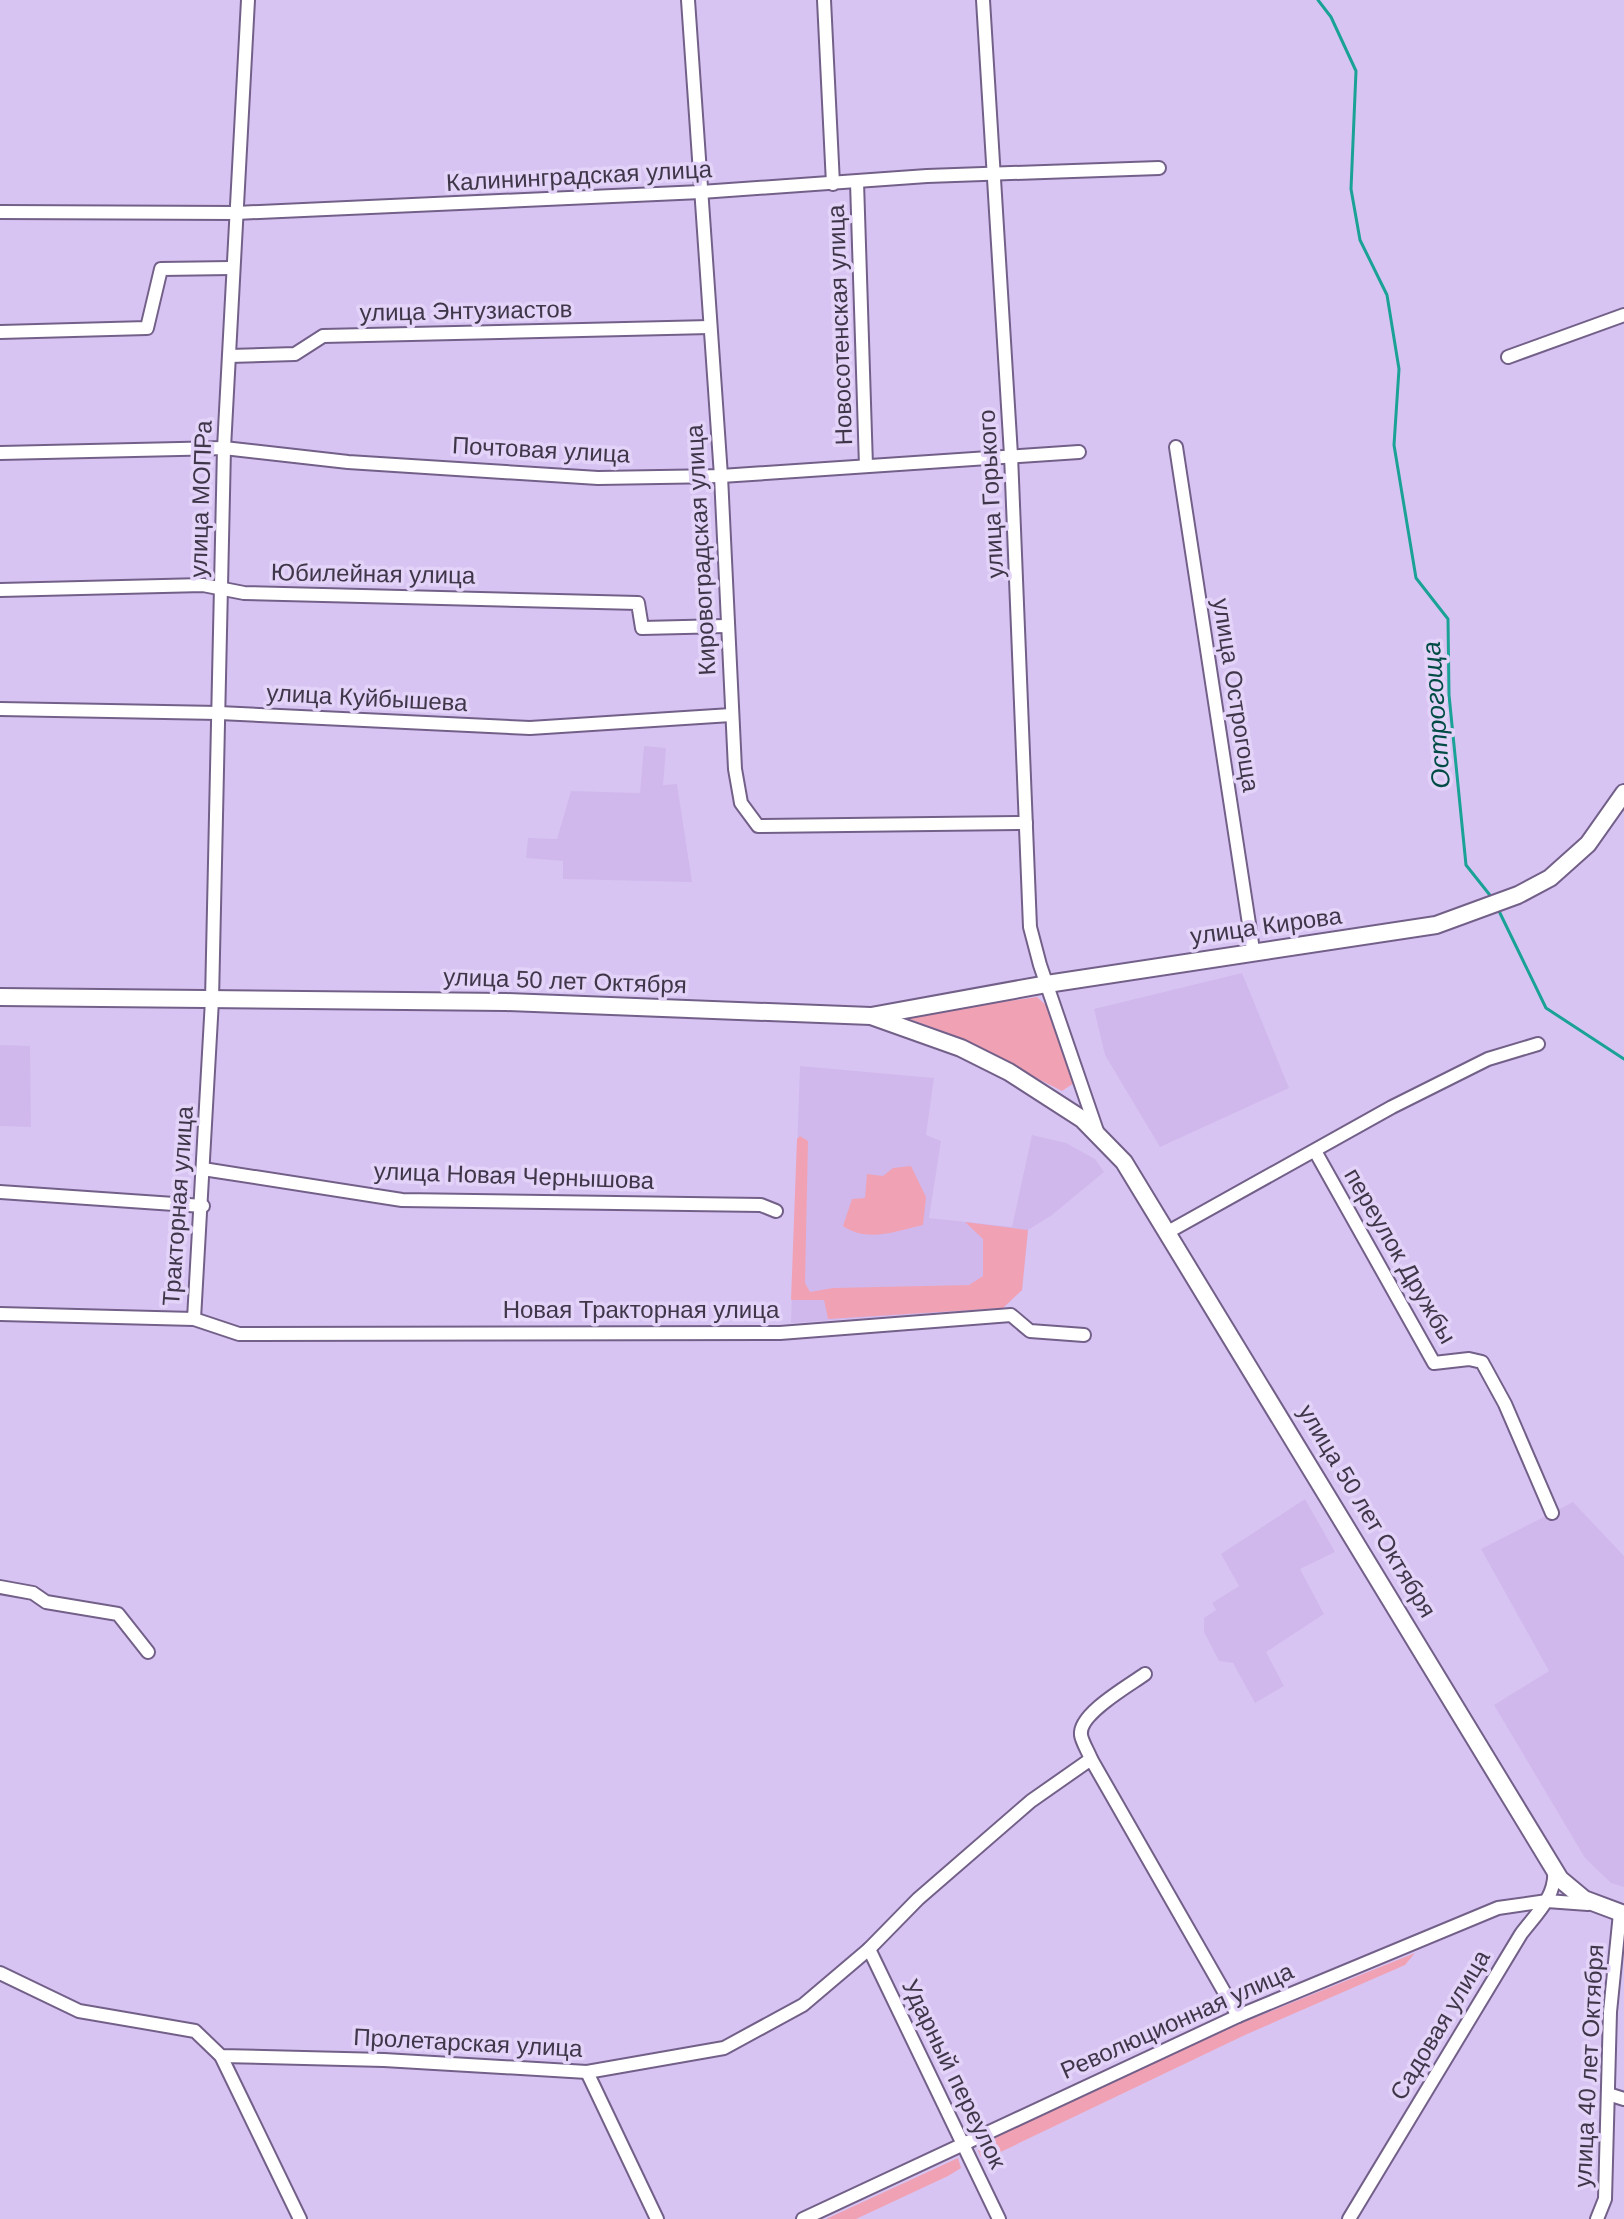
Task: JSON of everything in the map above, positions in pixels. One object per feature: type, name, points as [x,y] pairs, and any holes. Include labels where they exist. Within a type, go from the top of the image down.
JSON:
[{"type":"main road","name":"улица Кирова","points":[[871,1016],[1253,950],[1412,929],[1469,914],[1518,895],[1550,878],[1599,831],[1624,793]]},
{"type":"main road","name":"улица 50 лет Октября","points":[[0,997],[506,1002],[871,1016],[948,1043],[1009,1072],[1053,1098],[1098,1134],[1124,1162],[1554,1869],[1568,1888],[1622,1914]]},
{"type":"street","name":"улица МОПРа","points":[[212,1000],[224,448],[231,268],[248,0]]},
{"type":"street","name":"Кировоградская улица","points":[[688,0],[721,476],[731,715],[741,803],[758,826],[1026,823]]},
{"type":"street","name":"Новосотенская улица","points":[[824,0],[833,184]]},
{"type":"street","name":"улица Горького","points":[[983,0],[1011,455],[1030,927],[1047,984]]},
{"type":"street","name":"Калининградская улица","points":[[0,212],[236,213],[701,192],[927,176],[1159,168]]},
{"type":"street","name":"Новосотенская улица","points":[[857,182],[866,466]]},
{"type":"street","points":[[0,332],[147,328],[161,269],[231,268]]},
{"type":"street","points":[[1508,357],[1624,315]]},
{"type":"street","name":"улица Энтузиастов","points":[[229,356],[295,354],[323,336],[710,327]]},
{"type":"street","name":"улица Острогоща","points":[[1176,447],[1253,950]]},
{"type":"street","name":"Почтовая улица","points":[[0,453],[224,448],[348,462],[598,478],[721,476],[1079,452]]},
{"type":"street","name":"Юбилейная улица","points":[[0,590],[203,585],[244,593],[638,603],[642,628],[726,626]]},
{"type":"street","name":"улица Куйбышева","points":[[0,709],[219,713],[530,728],[731,715]]},
{"type":"street","name":"улица 50 лет Октября","points":[[1047,984],[1098,1134]]},
{"type":"street","name":"Тракторная улица","points":[[0,1314],[194,1319],[203,1206],[212,1000]]},
{"type":"street","name":"переулок Дружбы","points":[[1168,1232],[1488,1059],[1538,1044]]},
{"type":"street","name":"переулок Дружбы","points":[[1315,1151],[1434,1363],[1469,1359],[1482,1362],[1505,1404],[1552,1513]]},
{"type":"street","name":"улица Новая Чернышова","points":[[203,1169],[402,1200],[761,1205],[776,1211]]},
{"type":"street","points":[[0,1192],[203,1206]]},
{"type":"street","name":"Новая Тракторная улица","points":[[194,1319],[239,1334],[780,1333],[1011,1315],[1030,1331],[1084,1335]]},
{"type":"street","points":[[0,1587],[33,1593],[46,1602],[118,1614],[148,1652]]},
{"type":"street","points":[[1145,1674],[1094,1711],[1082,1724],[1081,1735],[1091,1759],[1238,2016]]},
{"type":"street","name":"Пролетарская улица","points":[[221,2056],[321,2057],[587,2072],[724,2048],[803,2005],[1031,1801],[1091,1759]]},
{"type":"street","points":[[1547,1901],[1553,1889],[1554,1869]]},
{"type":"street","points":[[1547,1901],[1568,1888]]},
{"type":"street","points":[[1547,1901],[1599,1905]]},
{"type":"street","name":"Революционная улица","points":[[803,2219],[1238,2016],[1498,1908],[1547,1901]]},
{"type":"street","name":"Садовая улица","points":[[1349,2219],[1521,1934],[1547,1901]]},
{"type":"street","name":"улица 40 лет Октября","points":[[1597,2219],[1605,2199],[1610,2012],[1622,1914]]},
{"type":"street","name":"Ударный переулок","points":[[869,1949],[999,2219]]},
{"type":"street","points":[[0,1973],[79,2011],[195,2031],[221,2056],[300,2219]]},
{"type":"street","points":[[587,2072],[657,2219]]},
{"type":"street","points":[[1608,2094],[1624,2099]]},
{"type":"shaded area","points":[[644,746],[666,748],[663,785],[677,784],[692,882],[563,879],[563,861],[526,858],[528,838],[557,839],[571,791],[640,793]]},
{"type":"shaded area","points":[[1242,973],[1289,1088],[1160,1147],[1105,1055],[1094,1009]]},
{"type":"shaded area","points":[[1037,997],[1047,1006],[1074,1083],[1062,1091],[948,1033],[901,1016]]},
{"type":"shaded area","points":[[0,1045],[30,1046],[31,1127],[0,1126]]},
{"type":"shaded area","points":[[800,1066],[934,1078],[926,1135],[941,1141],[929,1218],[1012,1227],[1032,1135],[1066,1143],[1095,1159],[1104,1172],[1052,1215],[1028,1230],[1022,1290],[1003,1308],[791,1323]]},
{"type":"shaded area","points":[[800,1136],[808,1141],[805,1283],[810,1292],[833,1288],[969,1285],[983,1276],[983,1239],[965,1222],[1028,1230],[1022,1290],[1003,1308],[828,1319],[824,1300],[791,1300],[797,1139]]},
{"type":"shaded area","points":[[911,1166],[926,1197],[923,1225],[872,1235],[843,1226],[852,1199],[865,1198],[867,1174],[883,1176],[893,1168]]},
{"type":"shaded area","points":[[1305,1499],[1335,1552],[1300,1569],[1324,1614],[1266,1652],[1284,1686],[1255,1703],[1233,1663],[1219,1661],[1204,1632],[1204,1618],[1216,1610],[1212,1603],[1239,1586],[1221,1554]]},
{"type":"shaded area","points":[[1573,1502],[1624,1556],[1624,1887],[1611,1883],[1585,1858],[1494,1705],[1549,1671],[1481,1549]]},
{"type":"shaded area","points":[[1415,1953],[1405,1965],[1245,2035],[988,2158],[980,2156],[977,2146],[1239,2024]]},
{"type":"shaded area","points":[[958,2158],[961,2168],[948,2176],[856,2219],[826,2219]]},
{"type":"waterway","name":"Острогоща","points":[[1318,0],[1331,17],[1356,71],[1351,189],[1360,240],[1387,295],[1399,369],[1394,445],[1416,578],[1448,619],[1449,695],[1466,865],[1493,899]]},
{"type":"waterway","name":"Острогоща","points":[[1498,909],[1546,1008],[1624,1059]]}]
